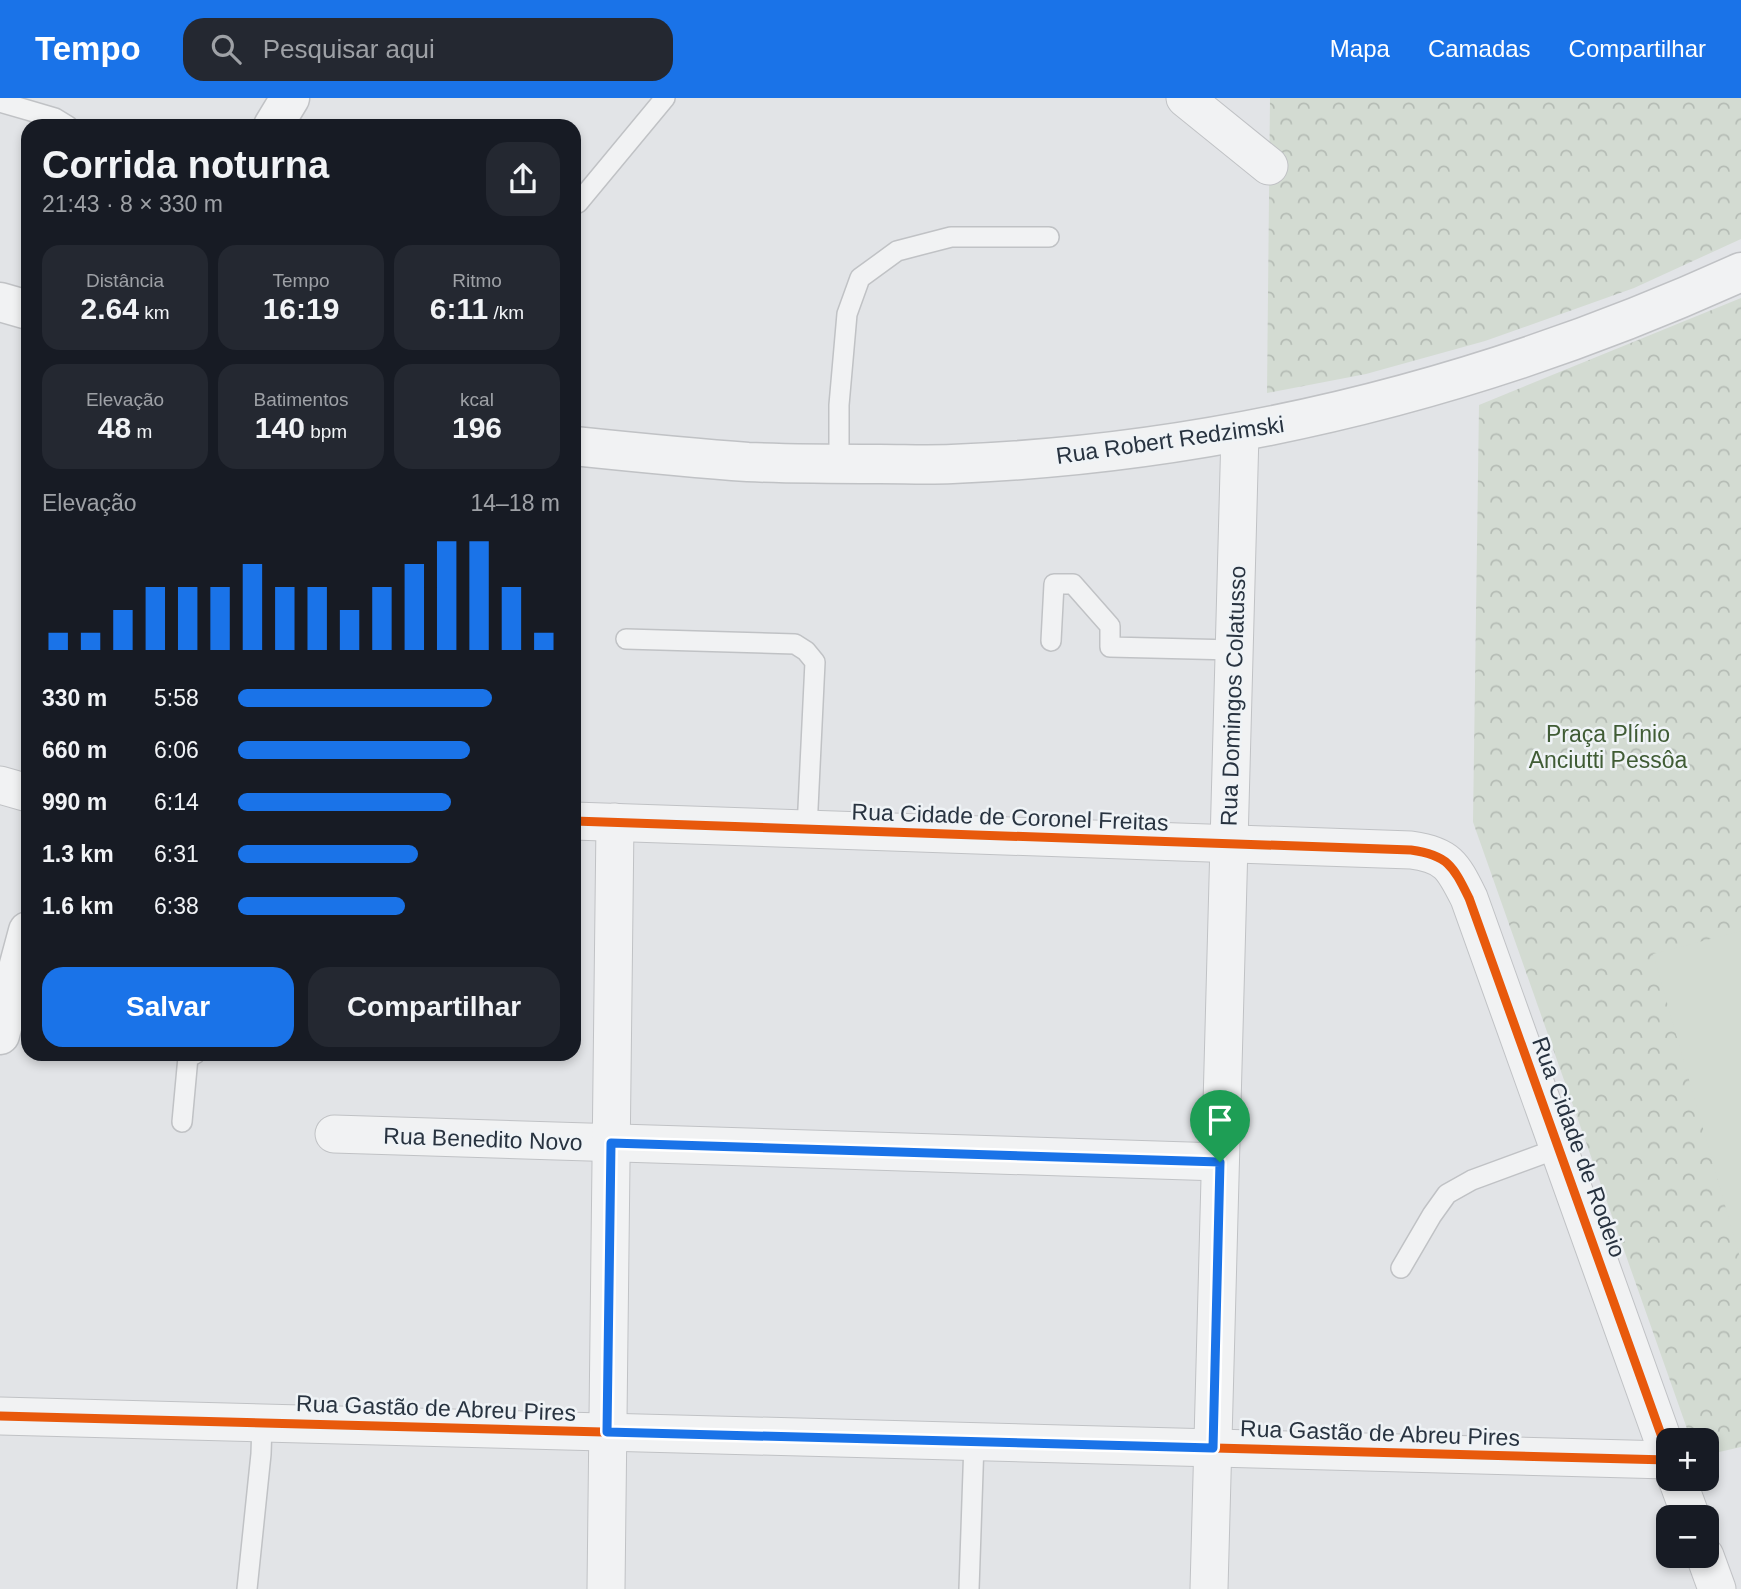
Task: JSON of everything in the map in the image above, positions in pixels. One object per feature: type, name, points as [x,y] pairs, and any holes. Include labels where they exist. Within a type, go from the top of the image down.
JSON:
[{"type":"street","points":[[277,119],[290,98]]},
{"type":"street","points":[[1185,98],[1269,166]]},
{"type":"street","name":"Rua Robert Redzimski","points":[[581,447],[749,462],[839,464],[950,464],[1045,458],[1148,447],[1240,433],[1336,412],[1446,383],[1534,355],[1741,272]]},
{"type":"street","points":[[0,302],[21,308]]},
{"type":"street","name":"Rua Domingos Colatusso","points":[[1209,1589],[1240,433]]},
{"type":"street","points":[[0,785],[21,791]]},
{"type":"street","name":"Rua Cidade de Coronel Freitas","points":[[581,821],[1411,850],[1428,852],[1443,859]]},
{"type":"street","points":[[606,1589],[615,822]]},
{"type":"street","name":"Rua Cidade de Rodeio","points":[[1443,859],[1457,873],[1469,898],[1659,1428]]},
{"type":"street","points":[[0,1035],[21,957]]},
{"type":"street","name":"Rua Benedito Novo","points":[[334,1134],[1220,1162]]},
{"type":"street","name":"Rua Gastão de Abreu Pires","points":[[0,1416],[1656,1460]]},
{"type":"street","points":[[1709,1568],[1717,1589]]},
{"type":"lane","points":[[581,199],[665,98]]},
{"type":"lane","points":[[0,102],[57,119]]},
{"type":"lane","points":[[839,464],[839,405],[847,314],[860,278],[897,251],[951,237],[1049,237]]},
{"type":"lane","points":[[1051,641],[1054,584],[1073,584],[1110,626],[1110,647],[1234,650]]},
{"type":"lane","points":[[626,639],[795,644],[806,651],[815,662],[807,829]]},
{"type":"lane","points":[[182,1122],[188,1061]]},
{"type":"lane","points":[[1401,1268],[1447,1194],[1472,1180],[1559,1148]]},
{"type":"lane","points":[[247,1589],[262,1423]]},
{"type":"lane","points":[[969,1589],[974,1442]]},
{"type":"green space","points":[[1270,98],[1741,98],[1741,239],[1634,288],[1485,341],[1366,374],[1267,393]]},
{"type":"green space","name":"Praça Plínio Anciutti Pessôa","points":[[1741,298],[1741,1447],[1719,1452],[1719,1428],[1687,1428],[1473,822],[1479,405]]},
{"type":"green space","points":[[1741,931],[1741,1261],[1653,954]]},
{"type":"cycle path","points":[[581,821],[1411,850],[1441,859],[1453,870],[1469,898],[1659,1428]]},
{"type":"cycle path","points":[[0,1416],[1656,1460]]},
{"type":"route","points":[[611,1143],[1220,1162],[1213,1448],[607,1432],[611,1143]]}]
